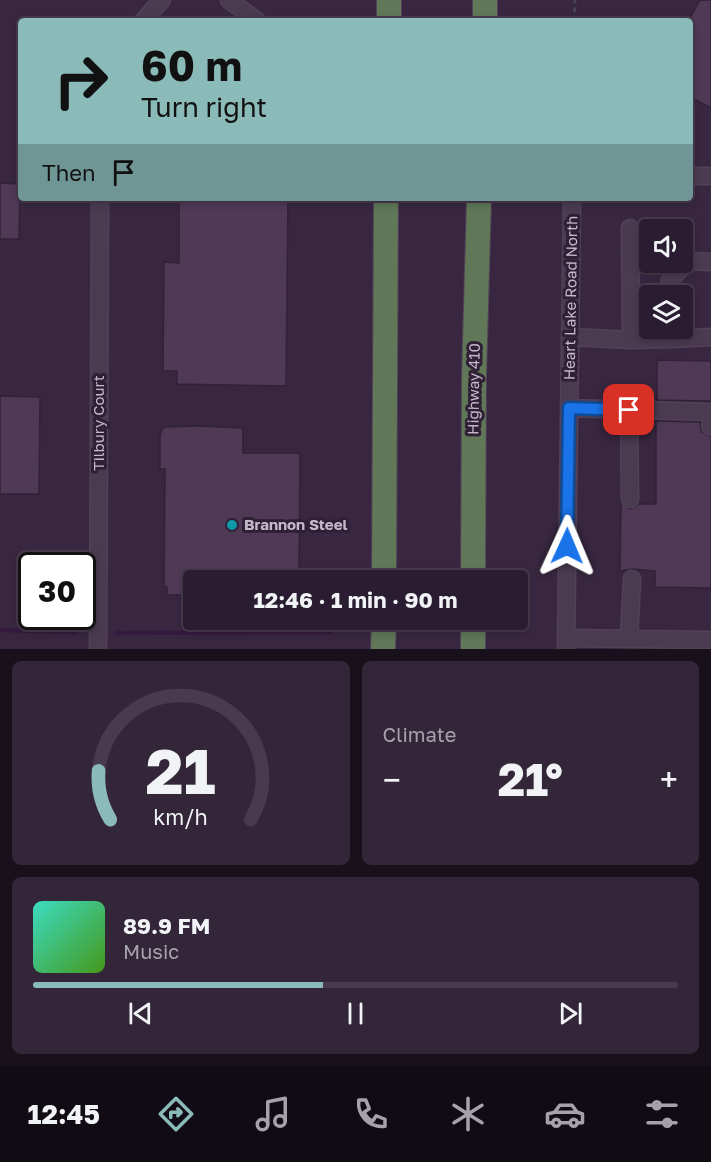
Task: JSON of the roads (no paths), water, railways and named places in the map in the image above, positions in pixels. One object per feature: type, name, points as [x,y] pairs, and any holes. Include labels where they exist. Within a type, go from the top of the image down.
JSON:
[{"type":"highway","points":[[389,0],[389,18]]},
{"type":"highway","points":[[384,570],[386,201]]},
{"type":"highway","name":"Highway 410","points":[[473,570],[474,378],[479,201]]},
{"type":"highway","points":[[383,649],[384,630]]},
{"type":"highway","points":[[473,630],[473,649]]},
{"type":"street","points":[[146,18],[162,0]]},
{"type":"street","points":[[230,0],[253,18]]},
{"type":"street","points":[[693,176],[711,176]]},
{"type":"street","name":"Tilbury Court","points":[[98,649],[100,201]]},
{"type":"street","name":"Heart Lake Road North","points":[[566,643],[572,201]]},
{"type":"street","points":[[630,228],[631,340]]},
{"type":"street","points":[[670,285],[670,280],[688,261],[711,262]]},
{"type":"street","points":[[693,336],[711,338]]},
{"type":"street","points":[[570,337],[639,339]]},
{"type":"street","points":[[569,408],[629,410],[711,421]]},
{"type":"street","points":[[629,410],[630,499]]},
{"type":"street","points":[[629,639],[632,579]]},
{"type":"street","points":[[566,643],[629,639],[711,640]]},
{"type":"waterway","points":[[0,630],[76,632]]},
{"type":"waterway","points":[[117,633],[330,632]]},
{"type":"place","name":"Brannon Steel","points":[[232,525]]}]
